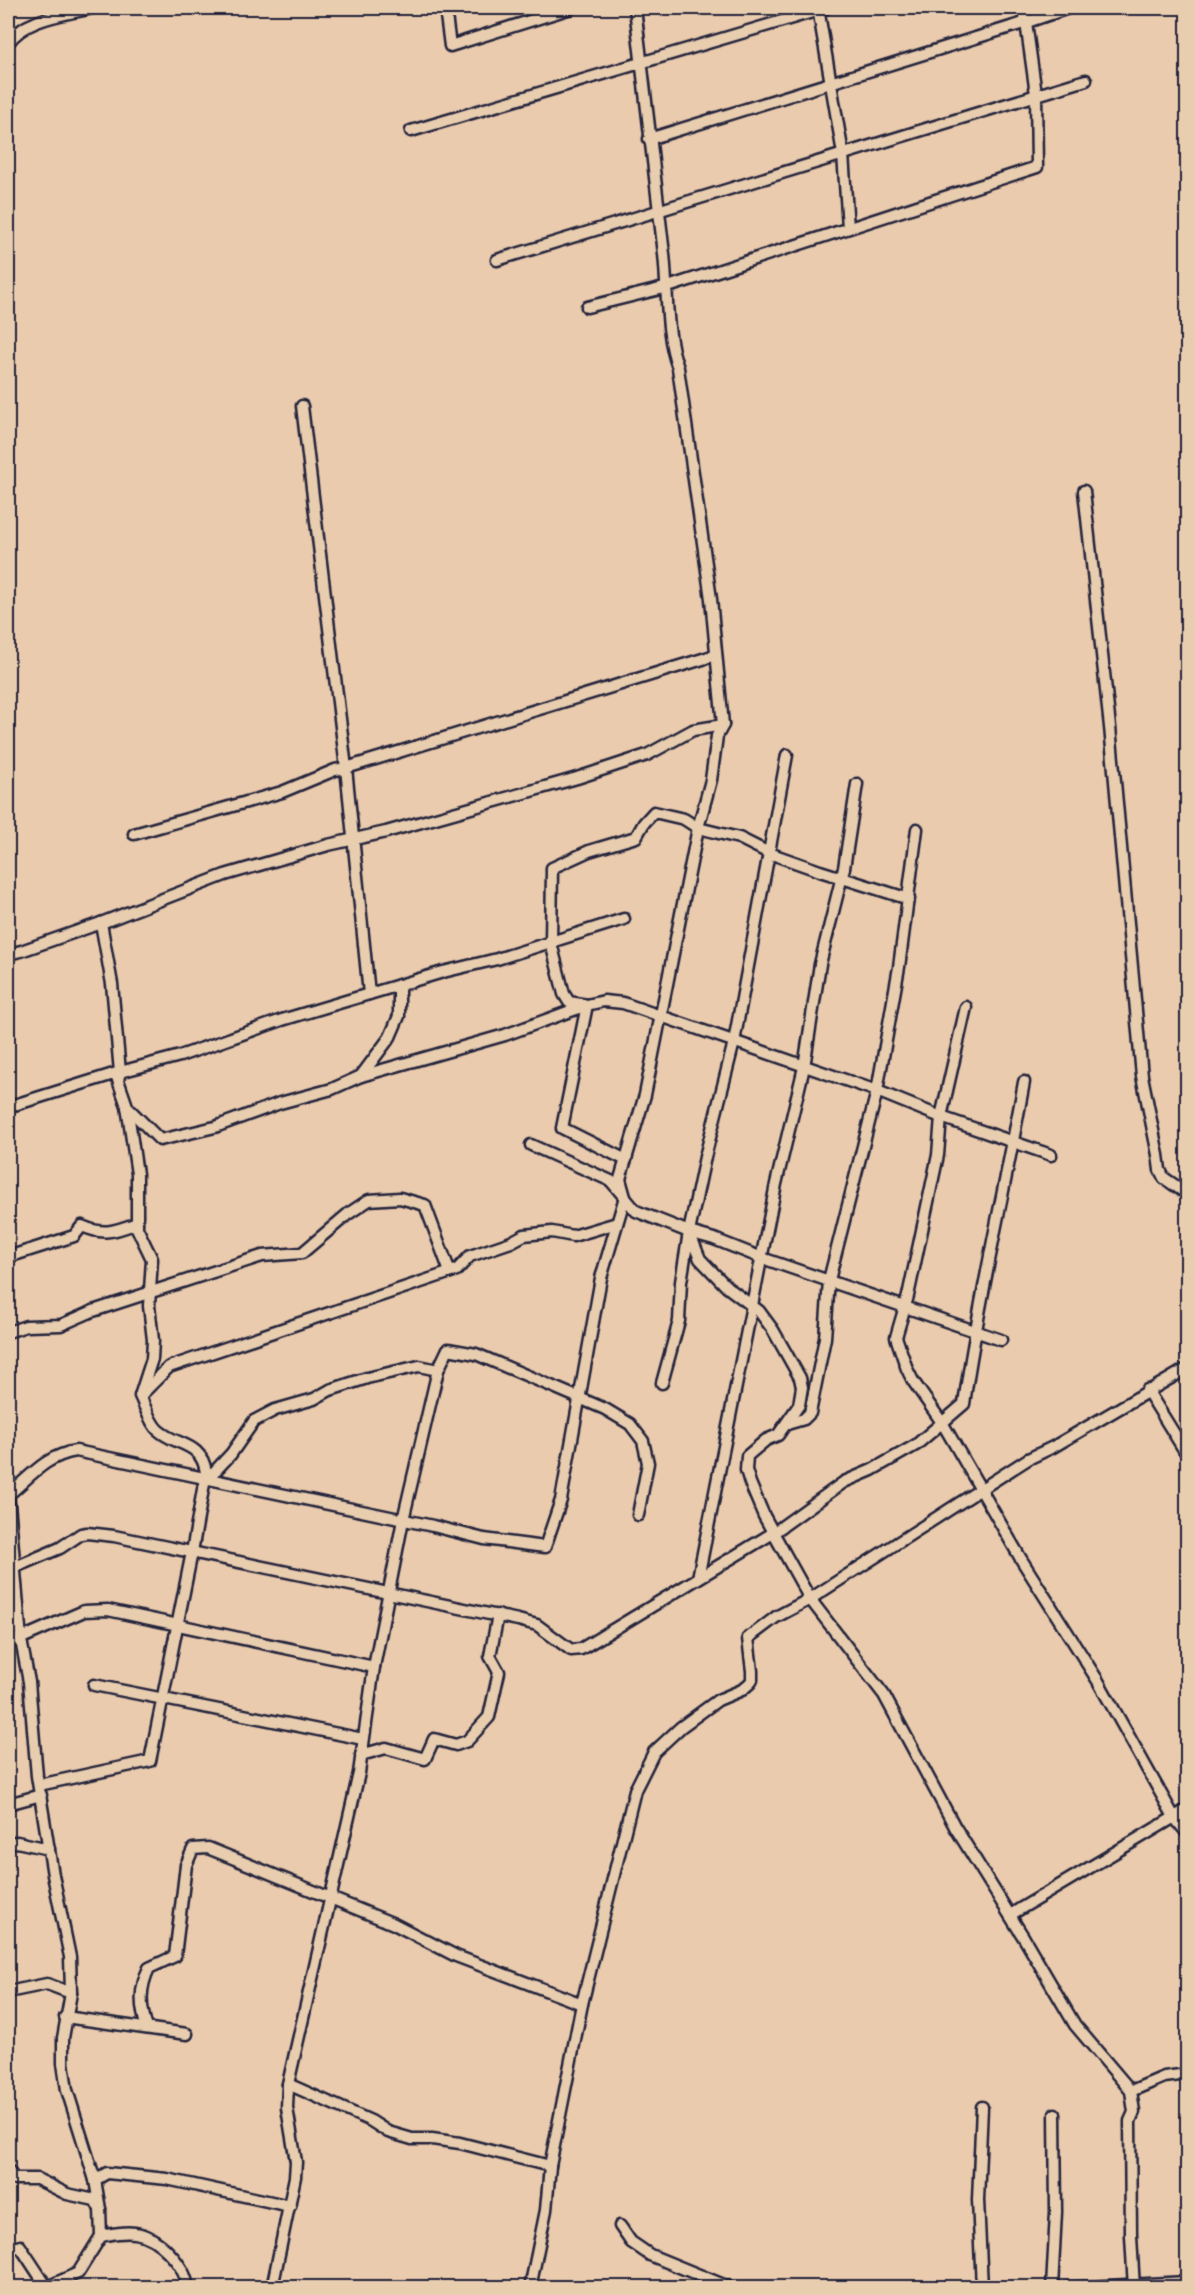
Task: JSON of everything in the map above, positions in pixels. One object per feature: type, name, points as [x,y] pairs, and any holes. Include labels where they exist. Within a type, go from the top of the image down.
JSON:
[{"type":"street","points":[[10,38],[53,11],[62,15],[92,8]]},
{"type":"street","points":[[445,8],[450,46],[572,8]]},
{"type":"street","points":[[8,2250],[20,2246],[47,2287],[78,2273],[102,2236],[100,2209],[94,2180],[67,2090],[63,2063],[65,2017],[71,1993],[70,1958],[40,1790],[29,1682],[12,1579],[15,1567],[8,1494],[44,1462],[76,1450],[484,1539],[545,1547],[561,1500],[601,1278],[625,1197],[620,1179],[645,1095],[699,828],[711,780],[717,736],[723,724],[711,599],[678,368],[672,352],[668,287],[635,8]]},
{"type":"street","points":[[411,131],[821,8],[843,154],[848,228]]},
{"type":"street","points":[[587,307],[668,287],[1037,167],[1036,94],[1024,8]]},
{"type":"street","points":[[650,139],[1069,8]]},
{"type":"street","points":[[497,260],[1086,80]]},
{"type":"street","points":[[302,406],[346,768],[369,994]]},
{"type":"street","points":[[1084,491],[1111,739],[1142,1076],[1160,1170],[1164,1178],[1183,1191],[1188,1190]]},
{"type":"street","points":[[134,834],[282,792],[335,770],[716,655]]},
{"type":"street","points":[[8,954],[101,923],[225,875],[576,778],[647,755],[693,730],[723,724]]},
{"type":"street","points":[[662,1383],[679,1321],[681,1282],[689,1232],[734,1042],[787,755]]},
{"type":"street","points":[[698,1578],[776,1184],[804,1067],[820,964],[842,877],[857,784]]},
{"type":"street","points":[[587,1005],[569,1002],[564,994],[551,943],[552,868],[589,851],[636,837],[654,812],[684,819],[699,828],[739,838],[769,853],[909,899]]},
{"type":"street","points":[[787,1424],[804,1419],[810,1413],[825,1338],[829,1280],[877,1091],[909,899],[917,829]]},
{"type":"street","points":[[8,1107],[180,1056],[239,1034],[369,994],[551,943],[624,919]]},
{"type":"street","points":[[8,1804],[40,1790],[150,1761],[205,1479],[204,1461],[199,1453],[157,1430],[140,1396],[152,1359],[150,1292],[152,1259],[137,1228],[137,1174],[127,1106],[120,1089],[112,984],[101,923]]},
{"type":"street","points":[[361,1076],[390,1038],[399,1016],[399,985]]},
{"type":"street","points":[[127,1106],[160,1140],[215,1127],[280,1103],[332,1089],[361,1076],[505,1035],[604,1001],[623,1003],[661,1016],[877,1091],[941,1117],[1051,1155]]},
{"type":"street","points":[[587,1005],[562,1128],[626,1160]]},
{"type":"street","points":[[966,1007],[941,1117],[938,1155],[905,1308],[896,1337],[907,1369],[943,1424],[1021,1559],[1098,1681],[1174,1817],[1188,1834]]},
{"type":"street","points":[[15,1567],[60,1548],[74,1537],[87,1533],[192,1552],[498,1615],[537,1625],[571,1650],[581,1649],[773,1533],[844,1482],[872,1470],[916,1445],[964,1404],[975,1331],[1023,1082]]},
{"type":"street","points":[[531,1145],[611,1181],[636,1211],[762,1258],[1001,1340]]},
{"type":"street","points":[[8,1332],[26,1326],[61,1325],[93,1311],[262,1256],[302,1253],[348,1214],[369,1200],[400,1198],[425,1205],[450,1272]]},
{"type":"street","points":[[8,1257],[74,1236],[82,1226],[95,1232],[108,1232],[137,1223]]},
{"type":"street","points":[[140,1396],[169,1367],[457,1270],[470,1256],[511,1242],[524,1235],[552,1232],[573,1236],[617,1223]]},
{"type":"street","points":[[689,1232],[700,1258],[727,1287],[759,1311],[773,1330],[800,1378],[802,1396],[787,1424],[778,1435],[766,1440],[747,1456],[745,1462],[750,1483],[773,1533],[810,1599],[884,1695],[955,1827],[1075,2025],[1131,2091],[1134,2112],[1130,2121],[1134,2286]]},
{"type":"street","points":[[272,2288],[290,2206],[296,2162],[289,2127],[288,2084],[359,1773],[374,1667],[403,1520],[438,1370],[448,1349],[476,1354],[605,1409],[630,1424],[643,1441],[648,1463],[638,1515]]},
{"type":"street","points":[[205,1479],[231,1454],[254,1421],[275,1410],[314,1399],[330,1390],[367,1378],[420,1366],[438,1370]]},
{"type":"street","points":[[530,2288],[546,2210],[550,2166],[582,2004],[635,1790],[654,1752],[700,1711],[717,1700],[742,1690],[750,1683],[752,1671],[748,1638],[776,1617],[810,1599],[1028,1459],[1053,1447],[1188,1368]]},
{"type":"street","points":[[1148,1390],[1188,1456]]},
{"type":"street","points":[[8,1644],[84,1611],[108,1610],[374,1667]]},
{"type":"street","points":[[361,1755],[386,1748],[425,1759],[434,1739],[456,1745],[467,1741],[489,1718],[491,1710],[499,1672],[490,1656],[498,1615]]},
{"type":"street","points":[[94,1685],[363,1739]]},
{"type":"street","points":[[1010,1915],[1188,1809]]},
{"type":"street","points":[[8,1843],[17,1842],[49,1848]]},
{"type":"street","points":[[147,2028],[142,2012],[141,1983],[149,1968],[175,1956],[186,1865],[193,1849],[208,1848],[394,1924],[456,1956],[582,2004]]},
{"type":"street","points":[[8,1992],[47,1984],[71,1993]]},
{"type":"street","points":[[65,2017],[187,2034]]},
{"type":"street","points":[[1131,2091],[1164,2077],[1188,2074]]},
{"type":"street","points":[[288,2084],[371,2121],[388,2132],[412,2139],[460,2143],[550,2166]]},
{"type":"street","points":[[982,2107],[978,2200],[982,2288]]},
{"type":"street","points":[[1052,2288],[1056,2212],[1055,2114]]},
{"type":"street","points":[[8,2170],[14,2178],[37,2179],[67,2194],[95,2200],[100,2209]]},
{"type":"street","points":[[94,2180],[107,2173],[167,2179],[290,2206]]},
{"type":"street","points":[[620,2226],[631,2242],[650,2255],[730,2288]]},
{"type":"street","points":[[102,2236],[122,2232],[137,2233],[149,2238],[178,2261],[187,2278],[188,2288]]},
{"type":"street","points":[[1066,2288],[1188,2282]]}]
